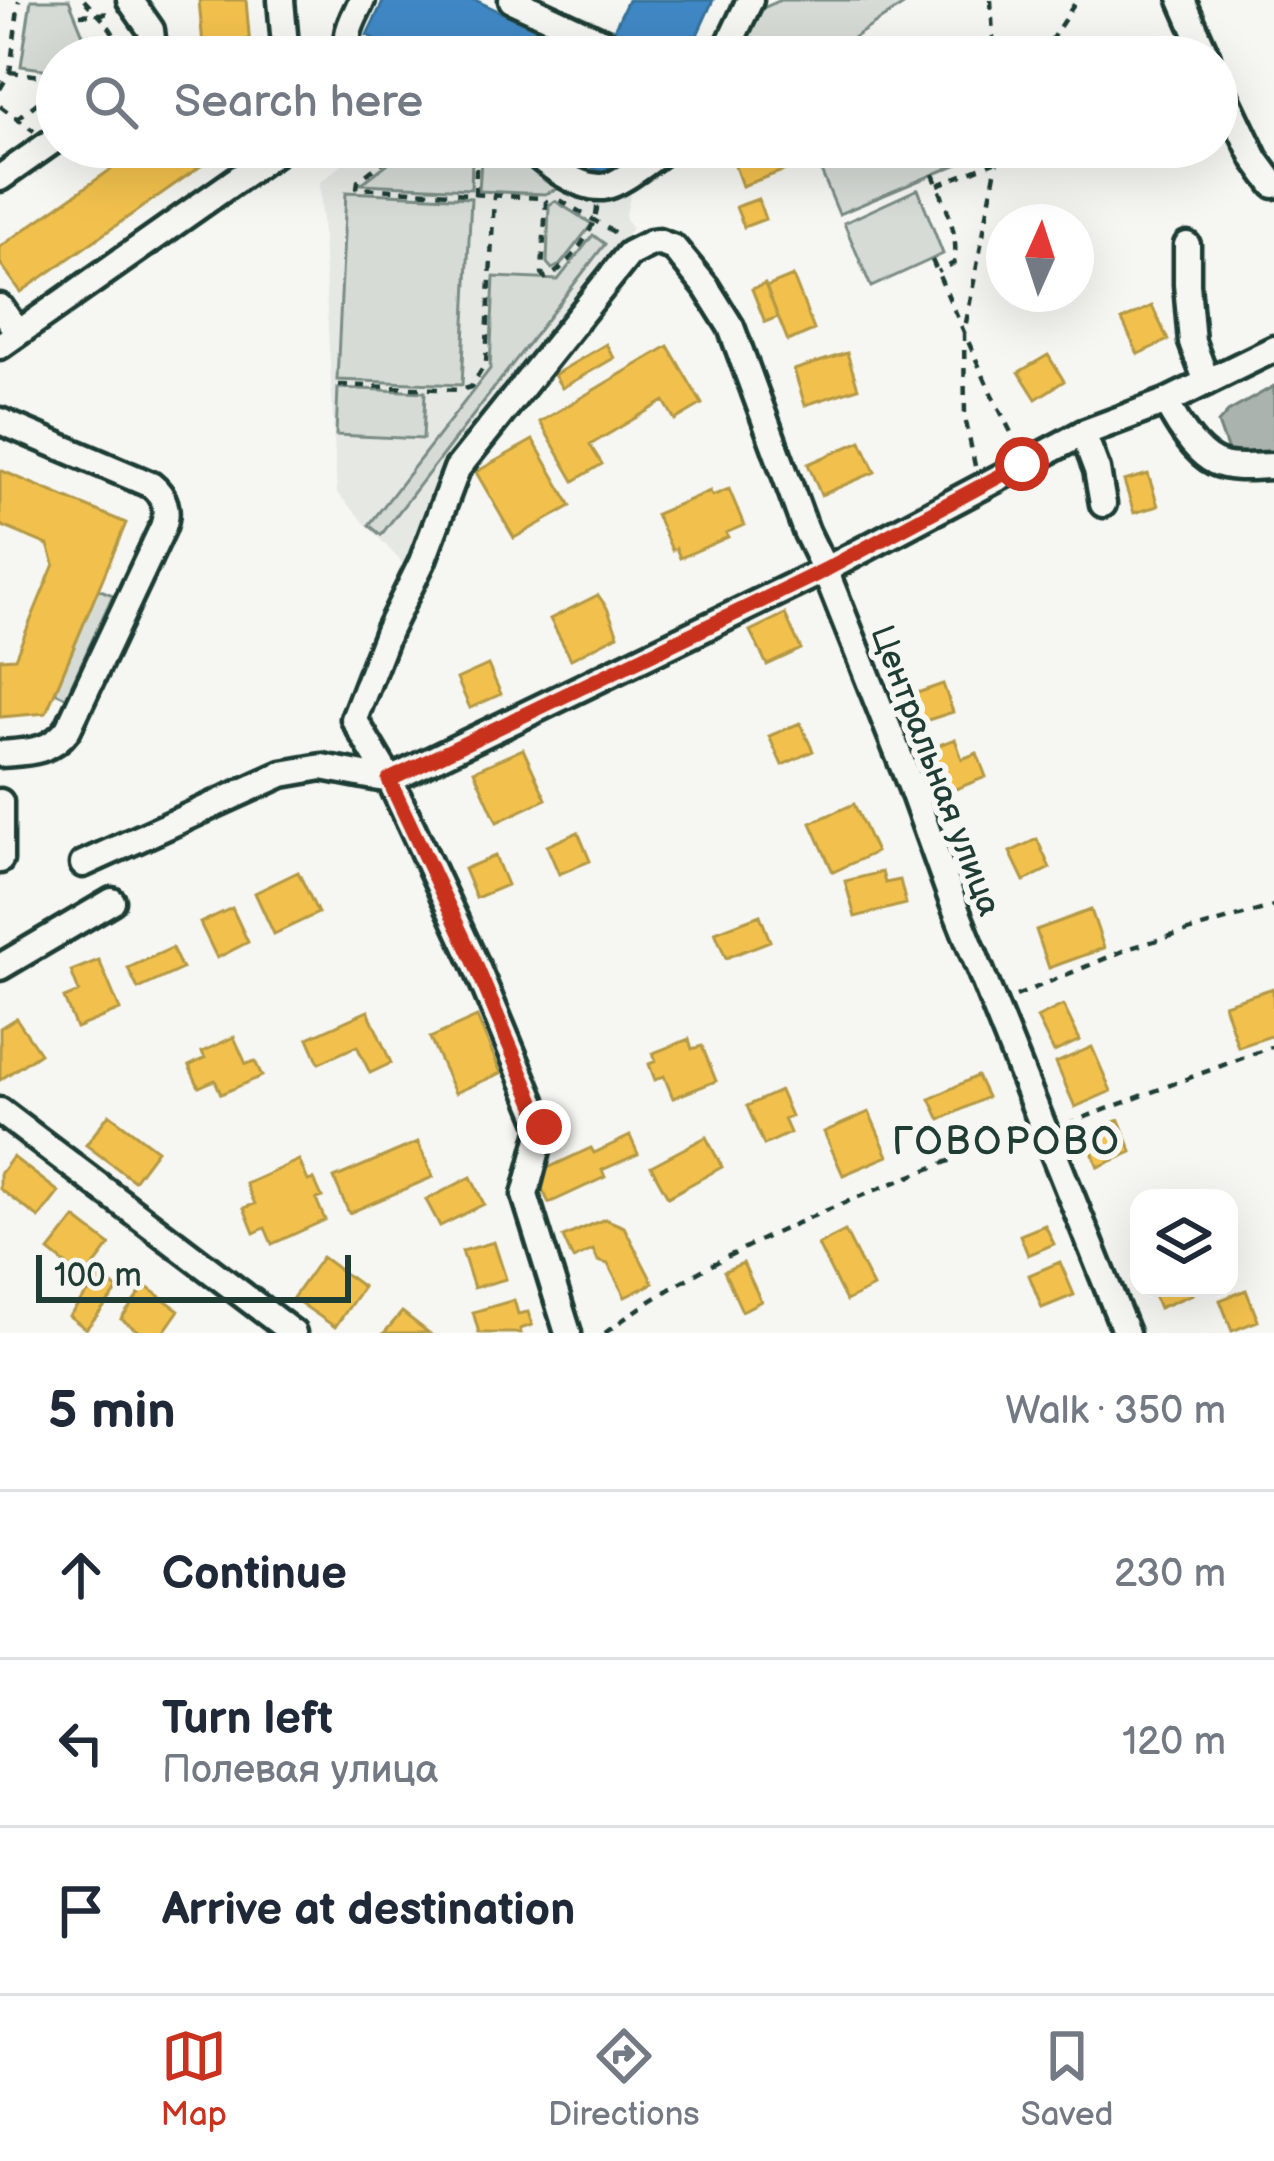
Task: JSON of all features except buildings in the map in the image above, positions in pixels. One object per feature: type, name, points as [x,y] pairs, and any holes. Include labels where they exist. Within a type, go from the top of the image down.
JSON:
[{"type":"street","points":[[130,0],[152,36]]},
{"type":"street","points":[[281,0],[284,36]]},
{"type":"street","points":[[347,36],[362,0]]},
{"type":"street","points":[[512,0],[590,36]]},
{"type":"street","points":[[733,36],[750,0]]},
{"type":"street","points":[[1182,0],[1198,36]]},
{"type":"street","points":[[1238,124],[1274,185]]},
{"type":"street","points":[[0,178],[36,153]]},
{"type":"street","points":[[0,307],[9,339],[253,168]]},
{"type":"street","points":[[552,168],[602,187],[637,168]]},
{"type":"street","name":"Центральная улица","points":[[389,780],[354,718],[457,469],[628,254],[646,244],[668,244],[706,287],[730,327],[806,532],[1126,1333]]},
{"type":"street","points":[[1187,245],[1192,342],[1207,382]]},
{"type":"street","points":[[83,864],[281,774],[322,767],[389,780],[825,570],[1083,434],[1166,402],[1274,349]]},
{"type":"street","points":[[1166,402],[1182,432],[1214,462],[1274,466]]},
{"type":"street","points":[[0,421],[151,484],[163,496],[167,512],[63,736],[44,749],[0,754]]},
{"type":"street","points":[[1083,434],[1103,504]]},
{"type":"street","points":[[389,780],[474,961],[544,1127],[525,1195],[568,1333]]},
{"type":"street","points":[[0,802],[1,851]]},
{"type":"street","points":[[0,967],[112,902]]},
{"type":"street","points":[[0,1111],[293,1333]]},
{"type":"path","points":[[0,89],[10,72],[19,0]]},
{"type":"path","points":[[84,0],[114,36]]},
{"type":"path","points":[[991,0],[993,36]]},
{"type":"path","points":[[1053,36],[1076,0]]},
{"type":"path","points":[[10,72],[36,78]]},
{"type":"path","points":[[17,119],[36,102]]},
{"type":"path","points":[[0,106],[36,131]]},
{"type":"path","points":[[376,168],[357,188],[544,199],[545,278],[558,272],[597,222]]},
{"type":"path","points":[[475,194],[476,168]]},
{"type":"path","points":[[938,185],[979,168]]},
{"type":"path","points":[[980,489],[965,417],[964,334],[997,168]]},
{"type":"path","points":[[933,174],[957,250],[954,263],[938,272]]},
{"type":"path","points":[[339,385],[471,387],[486,363],[494,196]]},
{"type":"path","points":[[555,197],[622,238]]},
{"type":"path","points":[[932,260],[1027,462]]},
{"type":"path","points":[[994,1005],[1130,948],[1274,907]]},
{"type":"path","points":[[604,1333],[642,1305],[765,1238],[1274,1046]]},
{"type":"shaded area","points":[[31,0],[69,0],[84,36],[36,36],[36,68],[21,66]]},
{"type":"shaded area","points":[[781,0],[911,0],[856,36],[747,36],[759,10]]},
{"type":"shaded area","points":[[337,168],[657,168],[633,184],[625,218],[632,228],[453,466],[407,568],[337,493],[320,182]]},
{"type":"shaded area","points":[[382,168],[472,168],[471,189],[361,184]]},
{"type":"shaded area","points":[[480,168],[547,168],[570,184],[545,194],[479,191]]},
{"type":"shaded area","points":[[820,168],[949,168],[839,214]]},
{"type":"shaded area","points":[[918,189],[943,254],[871,287],[844,223]]},
{"type":"shaded area","points":[[346,192],[471,198],[462,385],[337,380]]},
{"type":"shaded area","points":[[555,201],[592,224],[552,269],[547,263],[549,205]]},
{"type":"shaded area","points":[[593,235],[605,244],[381,535],[369,525],[490,369],[494,277],[558,280]]},
{"type":"shaded area","points":[[1274,386],[1274,455],[1230,457],[1218,423],[1228,412]]},
{"type":"shaded area","points":[[338,388],[425,392],[423,439],[336,435]]},
{"type":"shaded area","points":[[98,589],[113,595],[66,697],[55,692]]},
{"type":"district","name":"ГОВОРОВО","points":[[1007,1140]]},
{"type":"route","points":[[544,1127],[474,961],[389,780],[825,570],[1022,464]]}]
